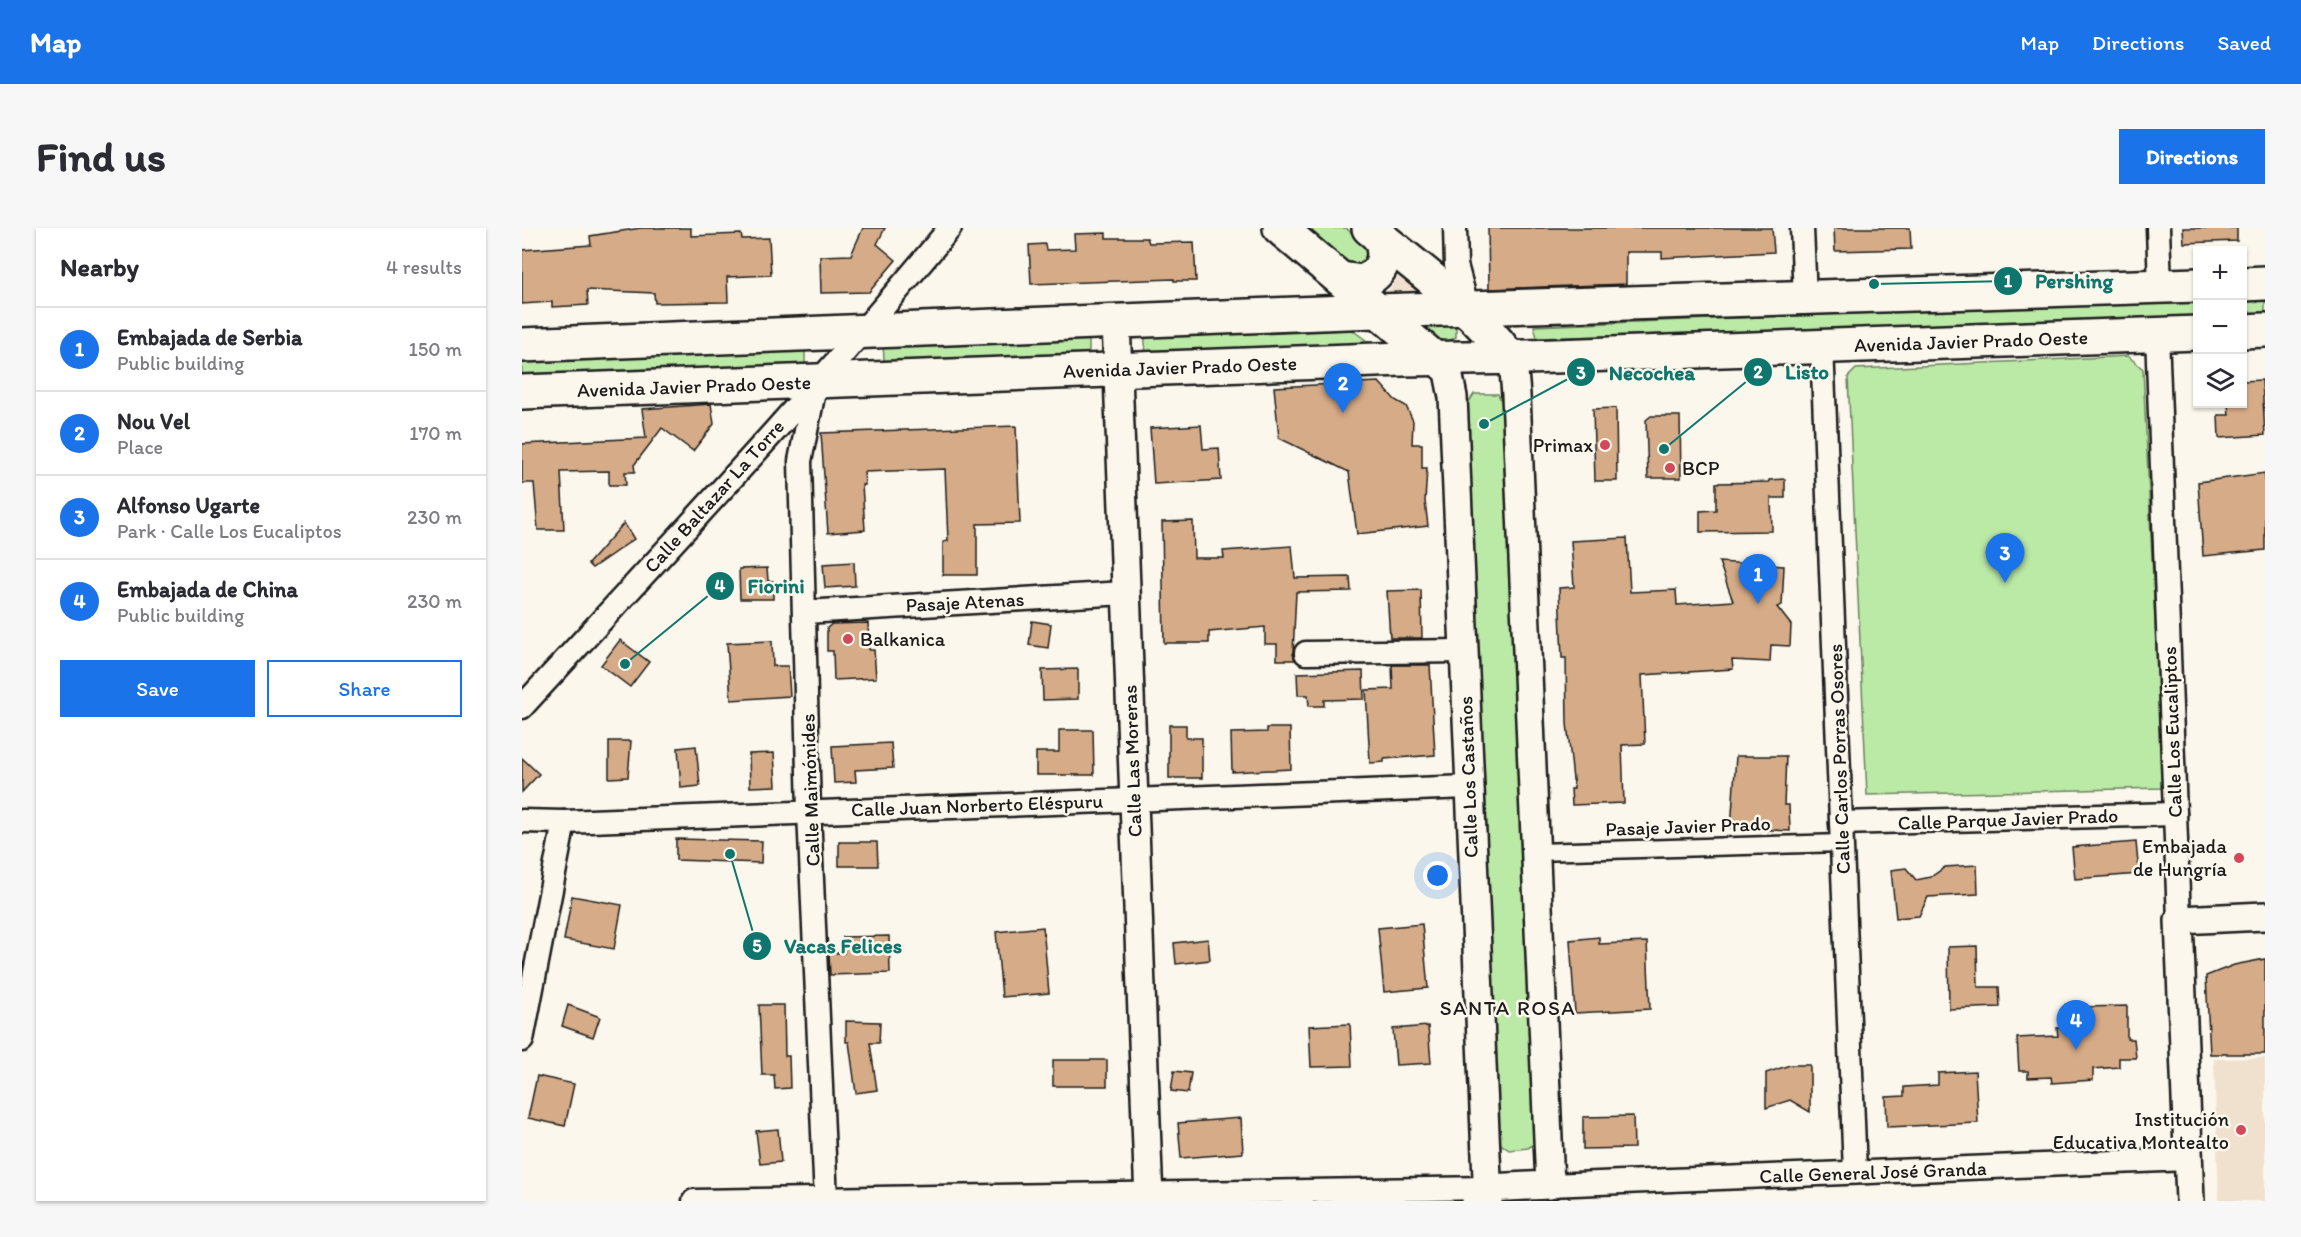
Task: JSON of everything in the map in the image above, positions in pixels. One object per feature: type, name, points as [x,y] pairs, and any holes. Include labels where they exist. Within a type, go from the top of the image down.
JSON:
[{"type":"main road","points":[[1280,228],[1435,359]]},
{"type":"main road","points":[[1341,279],[1362,282],[1379,270],[1384,252],[1373,232]]},
{"type":"main road","points":[[1373,232],[1467,309],[1490,332],[1509,357]]},
{"type":"main road","points":[[2247,284],[2265,283]]},
{"type":"main road","points":[[522,345],[1379,311],[2193,285]]},
{"type":"main road","points":[[2247,331],[2265,330]]},
{"type":"main road","name":"Avenida Javier Prado Oeste","points":[[522,392],[1118,369],[2193,333]]},
{"type":"street","name":"Calle Baltazar La Torre","points":[[522,707],[756,452],[816,381],[865,331],[950,228]]},
{"type":"street","points":[[1455,228],[1456,265],[1467,309]]},
{"type":"street","points":[[1802,228],[1804,299]]},
{"type":"street","points":[[2158,228],[2160,287]]},
{"type":"street","name":"Calle Las Moreras","points":[[1116,321],[1149,1198]]},
{"type":"street","name":"Calle Los Eucaliptos","points":[[2157,334],[2190,1201]]},
{"type":"street","name":"Calle Carlos Porras Osores","points":[[1822,346],[1855,1172]]},
{"type":"street","points":[[1509,357],[1514,371],[1516,395],[1550,1185]]},
{"type":"street","name":"Calle Los Castaños","points":[[1435,359],[1448,372],[1453,397],[1484,1197]]},
{"type":"street","name":"Calle Maimónides","points":[[816,381],[800,461],[809,812],[826,1199]]},
{"type":"street","name":"Pasaje Atenas","points":[[805,612],[1125,593]]},
{"type":"street","points":[[1306,653],[1463,651]]},
{"type":"street","name":"Calle Juan Norberto Eléspuru","points":[[522,820],[564,822],[1134,798],[1468,787]]},
{"type":"street","name":"Calle Parque Javier Prado","points":[[1841,833],[2175,814]]},
{"type":"street","points":[[522,1040],[564,822]]},
{"type":"street","name":"Pasaje Javier Prado","points":[[1537,852],[1841,833]]},
{"type":"street","points":[[2179,920],[2265,916]]},
{"type":"street","name":"Calle General José Granda","points":[[694,1201],[1484,1197],[1550,1185],[2188,1159]]},
{"type":"shaded area","points":[[1402,272],[1423,289],[1419,294],[1386,294]]},
{"type":"shaded area","name":"Institución Educativa Montealto","points":[[2265,1058],[2265,1201],[2219,1201],[2214,1059]]},
{"type":"green space","points":[[1298,228],[1346,228],[1374,254],[1361,274]]},
{"type":"green space","points":[[2265,297],[2265,317],[2247,317],[2247,298]]},
{"type":"green space","points":[[2193,300],[2193,319],[1537,338],[1534,326]]},
{"type":"green space","points":[[1429,321],[1451,323],[1456,328],[1456,337],[1447,342],[1438,342],[1424,329]]},
{"type":"green space","points":[[1344,324],[1374,346],[1146,357],[1144,327]]},
{"type":"green space","points":[[1089,333],[1089,359],[885,372],[883,345]]},
{"type":"green space","points":[[805,345],[805,370],[522,381],[522,356]]},
{"type":"green space","points":[[2128,356],[2143,369],[2163,788],[1867,795],[1848,377],[1856,369]]},
{"type":"green space","points":[[1474,394],[1498,394],[1502,403],[1536,1143],[1528,1148],[1509,1150],[1498,1142],[1467,405]]},
{"type":"building","points":[[641,228],[691,228],[691,236],[741,234],[742,239],[769,238],[771,275],[727,277],[728,302],[655,303],[654,293],[587,290],[588,305],[552,307],[552,302],[522,304],[522,250],[591,245],[590,236]]},
{"type":"building","points":[[863,228],[885,228],[877,244],[896,260],[869,292],[821,293],[820,256],[851,255]]},
{"type":"building","points":[[1488,228],[1772,228],[1774,252],[1662,258],[1662,252],[1626,252],[1626,284],[1489,289]]},
{"type":"building","points":[[1834,228],[1910,228],[1911,249],[1835,251]]},
{"type":"building","points":[[2183,228],[2237,228],[2237,241],[2184,243]]},
{"type":"building","points":[[1106,233],[1106,238],[1147,238],[1149,243],[1194,242],[1196,281],[1174,281],[1174,279],[1031,284],[1029,245],[1045,244],[1046,250],[1075,249],[1074,234]]},
{"type":"building","points":[[2262,380],[2265,435],[2219,438],[2218,415],[2229,415],[2228,408],[2247,408],[2247,381]]},
{"type":"building","points":[[1379,382],[1395,400],[1406,406],[1413,421],[1412,444],[1422,444],[1422,468],[1427,468],[1425,501],[1428,526],[1357,534],[1349,472],[1279,438],[1274,387]]},
{"type":"building","points":[[711,404],[714,424],[693,451],[662,428],[634,465],[635,472],[625,472],[626,485],[609,485],[609,471],[561,472],[564,530],[538,530],[534,483],[522,483],[522,444],[646,438],[642,409]]},
{"type":"building","name":"Primax","points":[[1616,408],[1617,481],[1595,481],[1593,409]]},
{"type":"building","points":[[1651,416],[1680,416],[1681,478],[1648,478],[1646,420]]},
{"type":"building","points":[[1201,425],[1203,449],[1219,448],[1221,480],[1154,484],[1150,428]]},
{"type":"building","points":[[1016,426],[1020,523],[977,524],[977,575],[943,575],[943,542],[948,541],[945,469],[864,472],[865,485],[862,485],[865,530],[828,533],[821,433]]},
{"type":"building","points":[[2265,473],[2265,550],[2203,556],[2198,482]]},
{"type":"building","points":[[1785,479],[1785,498],[1771,498],[1772,531],[1700,532],[1700,511],[1716,510],[1716,483],[1769,482],[1769,480]]},
{"type":"building","points":[[1193,521],[1194,558],[1224,558],[1223,551],[1292,546],[1295,578],[1350,577],[1351,591],[1296,592],[1293,653],[1295,660],[1277,660],[1277,644],[1265,644],[1265,627],[1209,632],[1209,643],[1164,643],[1162,522]]},
{"type":"building","points":[[624,523],[634,539],[592,568],[588,564]]},
{"type":"building","points":[[1627,538],[1630,592],[1676,590],[1677,605],[1733,601],[1719,562],[1784,566],[1782,605],[1777,607],[1791,625],[1790,646],[1771,645],[1770,662],[1732,660],[1733,669],[1642,675],[1645,744],[1622,745],[1624,803],[1572,805],[1571,789],[1574,789],[1567,723],[1566,658],[1562,658],[1559,588],[1574,587],[1571,541]]},
{"type":"building","points":[[854,562],[855,586],[825,588],[823,564]]},
{"type":"building","points":[[767,568],[768,581],[773,581],[773,599],[740,599],[739,569]]},
{"type":"building","points":[[1421,590],[1422,638],[1390,638],[1387,591]]},
{"type":"building","points":[[1032,621],[1051,624],[1048,648],[1029,645]]},
{"type":"building","points":[[868,623],[869,650],[874,650],[876,678],[834,680],[833,651],[827,651],[827,628],[832,624]]},
{"type":"building","points":[[620,640],[649,662],[630,687],[601,665]]},
{"type":"building","points":[[772,641],[773,666],[788,666],[790,696],[731,700],[727,643]]},
{"type":"building","points":[[1392,665],[1430,665],[1435,755],[1384,759],[1384,762],[1370,763],[1366,690],[1393,689]]},
{"type":"building","points":[[1078,669],[1078,699],[1043,700],[1042,670]]},
{"type":"building","points":[[1363,671],[1364,699],[1324,700],[1324,706],[1309,706],[1308,695],[1298,695],[1297,673]]},
{"type":"building","points":[[1169,725],[1186,725],[1186,738],[1202,738],[1202,778],[1169,778]]},
{"type":"building","points":[[1267,728],[1290,728],[1291,769],[1232,772],[1231,733],[1267,732]]},
{"type":"building","points":[[1059,730],[1093,730],[1094,775],[1036,775],[1036,752],[1059,752]]},
{"type":"building","points":[[609,741],[631,741],[628,777],[609,778]]},
{"type":"building","points":[[891,743],[893,768],[855,770],[856,782],[834,783],[832,746]]},
{"type":"building","points":[[696,746],[700,786],[681,788],[678,748]]},
{"type":"building","points":[[774,753],[776,786],[750,787],[749,754]]},
{"type":"building","points":[[1736,756],[1786,756],[1784,805],[1789,805],[1790,831],[1731,828]]},
{"type":"building","points":[[522,758],[539,774],[522,792]]},
{"type":"building","points":[[676,839],[762,841],[761,863],[676,860]]},
{"type":"building","points":[[839,842],[877,842],[878,866],[839,866]]},
{"type":"building","points":[[2136,842],[2139,874],[2075,879],[2072,847]]},
{"type":"building","points":[[1977,865],[1978,894],[1928,897],[1919,916],[1896,918],[1891,870],[1906,868],[1916,880],[1931,877],[1945,867]]},
{"type":"building","points":[[572,896],[622,905],[614,949],[564,940]]},
{"type":"building","points":[[1422,924],[1428,988],[1384,992],[1378,928]]},
{"type":"building","points":[[1043,927],[1049,993],[1002,997],[996,932]]},
{"type":"building","points":[[889,936],[890,973],[830,975],[829,953],[844,953],[843,937]]},
{"type":"building","points":[[1599,937],[1599,944],[1647,942],[1650,1009],[1575,1013],[1570,940]]},
{"type":"building","points":[[1208,939],[1210,960],[1176,964],[1174,943]]},
{"type":"building","points":[[1977,946],[1978,987],[1999,987],[2000,1007],[1949,1009],[1948,947]]},
{"type":"building","points":[[2265,959],[2265,1054],[2210,1054],[2206,976],[2234,965]]},
{"type":"building","points":[[568,1005],[600,1017],[593,1037],[562,1026]]},
{"type":"building","points":[[759,1005],[784,1005],[785,1056],[789,1056],[790,1088],[775,1089],[774,1075],[762,1075]]},
{"type":"building","points":[[2127,1006],[2127,1039],[2134,1039],[2136,1058],[2119,1058],[2119,1067],[2093,1069],[2093,1080],[2052,1083],[2051,1077],[2028,1078],[2028,1071],[2019,1071],[2017,1038],[2058,1036],[2057,1028],[2084,1026],[2084,1007]]},
{"type":"building","points":[[846,1021],[880,1022],[879,1043],[870,1043],[877,1090],[856,1093],[849,1042],[846,1042]]},
{"type":"building","points":[[1350,1024],[1352,1066],[1311,1067],[1309,1026]]},
{"type":"building","points":[[1428,1026],[1431,1063],[1396,1065],[1393,1029]]},
{"type":"building","points":[[1053,1060],[1107,1060],[1107,1086],[1053,1086]]},
{"type":"building","points":[[1790,1065],[1810,1065],[1810,1112],[1790,1100],[1766,1108],[1766,1073]]},
{"type":"building","points":[[1174,1071],[1191,1073],[1188,1093],[1171,1091]]},
{"type":"building","points":[[1975,1071],[1978,1123],[1887,1127],[1886,1097],[1904,1096],[1904,1087],[1938,1085],[1938,1073]]},
{"type":"building","points":[[537,1076],[574,1084],[565,1126],[528,1118]]},
{"type":"building","points":[[1633,1116],[1634,1148],[1583,1149],[1583,1117]]},
{"type":"building","points":[[1241,1118],[1243,1153],[1181,1158],[1178,1123]]},
{"type":"building","points":[[778,1129],[781,1162],[760,1164],[756,1131]]},
{"type":"place","name":"Pershing","points":[[1874,284]]},
{"type":"place","name":"Nou Vel","points":[[1343,413]]},
{"type":"place","name":"Necochea","points":[[1484,424]]},
{"type":"place","name":"Primax","points":[[1605,445]]},
{"type":"place","name":"Listo","points":[[1664,449]]},
{"type":"place","name":"BCP","points":[[1670,468]]},
{"type":"place","name":"Alfonso Ugarte","points":[[2005,583]]},
{"type":"place","name":"Embajada de Serbia","points":[[1758,604]]},
{"type":"place","name":"Balkanica","points":[[848,639]]},
{"type":"place","name":"Fiorini","points":[[625,664]]},
{"type":"place","name":"Vacas Felices","points":[[730,854]]},
{"type":"place","name":"Embajada de Hungría","points":[[2239,858]]},
{"type":"place","name":"Embajada de China","points":[[2076,1050]]},
{"type":"place","name":"Institución Educativa Montealto","points":[[2241,1130]]},
{"type":"district","name":"SANTA ROSA","points":[[1508,1007]]}]
